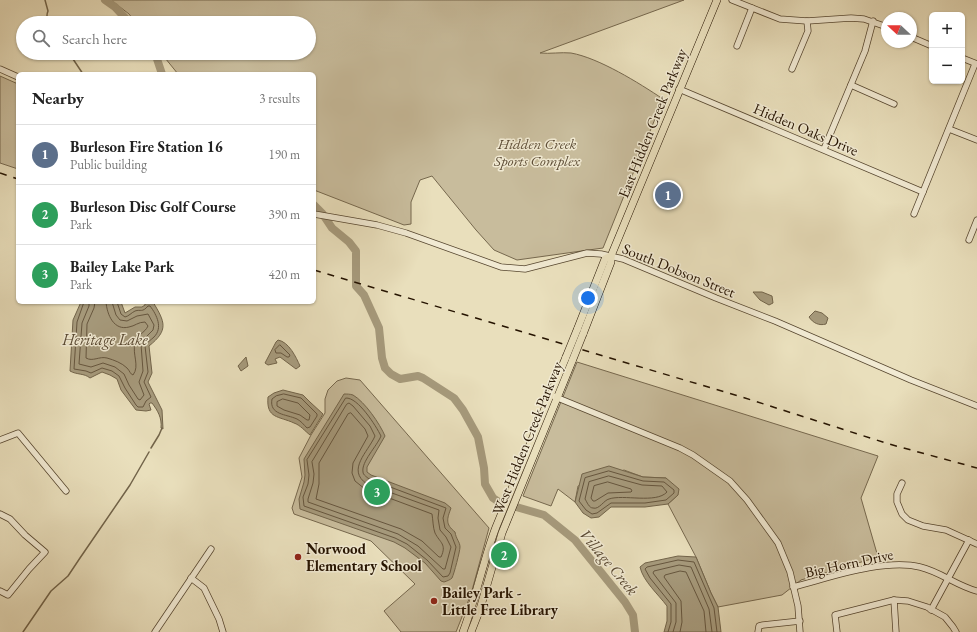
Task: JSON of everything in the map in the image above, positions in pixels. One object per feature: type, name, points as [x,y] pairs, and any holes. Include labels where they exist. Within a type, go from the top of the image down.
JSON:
[{"type":"main road","name":"East Hidden Creek Parkway","points":[[611,256],[717,0]]},
{"type":"main road","name":"West Hidden Creek Parkway","points":[[463,632],[471,610],[483,565],[518,471],[550,395],[569,358],[583,334],[611,262],[611,256],[605,259],[577,330],[569,358],[558,398],[502,533],[480,608],[471,632]]},
{"type":"street","points":[[732,0],[780,19],[807,21],[851,18],[881,25]]},
{"type":"street","points":[[737,46],[752,8]]},
{"type":"street","points":[[792,69],[808,31],[807,21]]},
{"type":"street","points":[[824,149],[865,51],[873,22]]},
{"type":"street","points":[[917,40],[929,45]]},
{"type":"street","points":[[914,214],[976,64],[965,59]]},
{"type":"street","points":[[0,70],[16,76]]},
{"type":"street","points":[[851,86],[894,104]]},
{"type":"street","name":"Hidden Oaks Drive","points":[[679,89],[923,192]]},
{"type":"street","points":[[949,129],[977,140]]},
{"type":"street","name":"South Dobson Street","points":[[316,214],[377,225],[406,233],[501,267],[525,269],[587,253],[611,256],[637,264],[716,298],[775,321],[911,380],[977,406]]},
{"type":"street","points":[[969,240],[977,220]]},
{"type":"street","points":[[550,395],[680,448],[693,455],[730,481],[747,500],[778,543],[790,572],[800,621],[800,632]]},
{"type":"street","points":[[0,440],[18,433],[66,491]]},
{"type":"street","points":[[902,483],[897,494],[897,502],[902,514],[908,520],[923,526],[946,530],[977,544]]},
{"type":"street","points":[[0,514],[10,519],[25,535],[45,552],[8,595],[0,591]]},
{"type":"street","points":[[931,610],[969,540]]},
{"type":"street","points":[[155,632],[211,549]]},
{"type":"street","name":"Big Horn Drive","points":[[793,587],[858,570],[903,564],[920,567],[934,572],[968,589],[977,591]]},
{"type":"street","points":[[191,578],[204,588],[219,619],[223,632]]},
{"type":"street","points":[[894,600],[896,632]]},
{"type":"street","points":[[837,632],[835,615],[894,600],[908,601],[945,617],[954,627],[956,632]]},
{"type":"street","points":[[758,632],[759,626],[762,625],[800,621]]},
{"type":"green space","name":"Hidden Creek Sports Complex","points":[[111,0],[684,0],[540,53],[571,53],[594,60],[631,79],[663,99],[603,248],[517,260],[494,250],[432,176],[420,180],[411,202],[411,224],[404,225],[316,191],[316,72],[176,72],[167,60],[316,60],[316,16],[131,16]]},
{"type":"green space","points":[[0,76],[16,83],[16,168],[0,163]]},
{"type":"green space","points":[[577,362],[878,456],[861,498],[878,557],[801,580],[782,595],[718,607],[696,557],[668,504],[678,495],[666,478],[643,477],[624,470],[578,486],[575,502],[558,489],[551,506],[523,496]]},
{"type":"green space","points":[[346,378],[360,380],[489,528],[471,594],[456,632],[401,632],[384,611],[415,584],[371,541],[294,514],[292,508],[302,477],[299,458],[325,413],[325,399],[328,390],[337,381]]},
{"type":"water","points":[[753,292],[762,292],[772,296],[773,303],[769,305],[760,300]]},
{"type":"water","name":"Heritage Lake","points":[[80,304],[122,304],[125,313],[135,307],[142,307],[145,304],[154,304],[160,315],[163,326],[160,335],[149,346],[152,373],[148,382],[162,410],[163,429],[161,428],[159,415],[152,403],[149,404],[151,410],[136,410],[121,390],[117,379],[102,372],[90,378],[70,371],[73,320]]},
{"type":"water","points":[[815,311],[822,313],[828,318],[826,324],[823,325],[814,322],[809,317]]},
{"type":"water","points":[[278,340],[286,344],[294,354],[300,366],[296,369],[280,357],[275,359],[277,363],[268,365],[265,363]]},
{"type":"water","points":[[246,357],[248,366],[241,371],[238,366]]},
{"type":"water","points":[[283,390],[303,395],[323,414],[310,435],[296,424],[271,413],[268,404],[268,397]]},
{"type":"water","points":[[344,394],[350,394],[358,398],[376,420],[385,436],[367,467],[367,472],[371,475],[445,503],[451,508],[448,524],[455,532],[460,547],[453,576],[449,580],[444,582],[441,581],[425,563],[405,548],[394,542],[300,509],[299,499],[305,475],[304,459]]},
{"type":"water","points":[[609,466],[643,477],[666,478],[679,489],[678,495],[668,504],[645,507],[611,507],[599,517],[591,518],[583,513],[575,502],[582,474]]},
{"type":"water","points":[[678,556],[696,557],[718,607],[721,632],[664,632],[667,621],[667,606],[647,582],[640,567],[645,563]]},
{"type":"waterway","points":[[45,0],[48,11],[47,16]]},
{"type":"waterway","name":"Village Creek","points":[[105,0],[115,7],[123,16]]},
{"type":"waterway","points":[[74,60],[82,72]]},
{"type":"waterway","name":"Village Creek","points":[[157,60],[161,72]]},
{"type":"waterway","name":"Village Creek","points":[[316,207],[332,228],[349,242],[356,251],[356,286],[364,295],[379,328],[382,358],[385,368],[391,374],[400,379],[418,376],[423,378],[454,398],[463,410],[478,437],[484,468],[485,484],[493,498],[499,502],[544,515],[575,540],[625,602],[633,615],[635,632]]},
{"type":"waterway","points":[[151,448],[162,428]]},
{"type":"waterway","points":[[23,632],[51,591],[68,576],[130,485],[149,452]]},
{"type":"railway","points":[[0,173],[16,178]]},
{"type":"railway","points":[[316,271],[745,398],[889,444],[977,468]]},
{"type":"place","name":"Burleson Fire Station 16","points":[[668,195]]},
{"type":"place","name":"Bailey Lake Park","points":[[377,492]]},
{"type":"place","name":"Burleson Disc Golf Course","points":[[504,555]]},
{"type":"place","name":"Norwood Elementary School","points":[[298,557]]},
{"type":"place","name":"Bailey Park - Little Free Library","points":[[434,601]]}]
